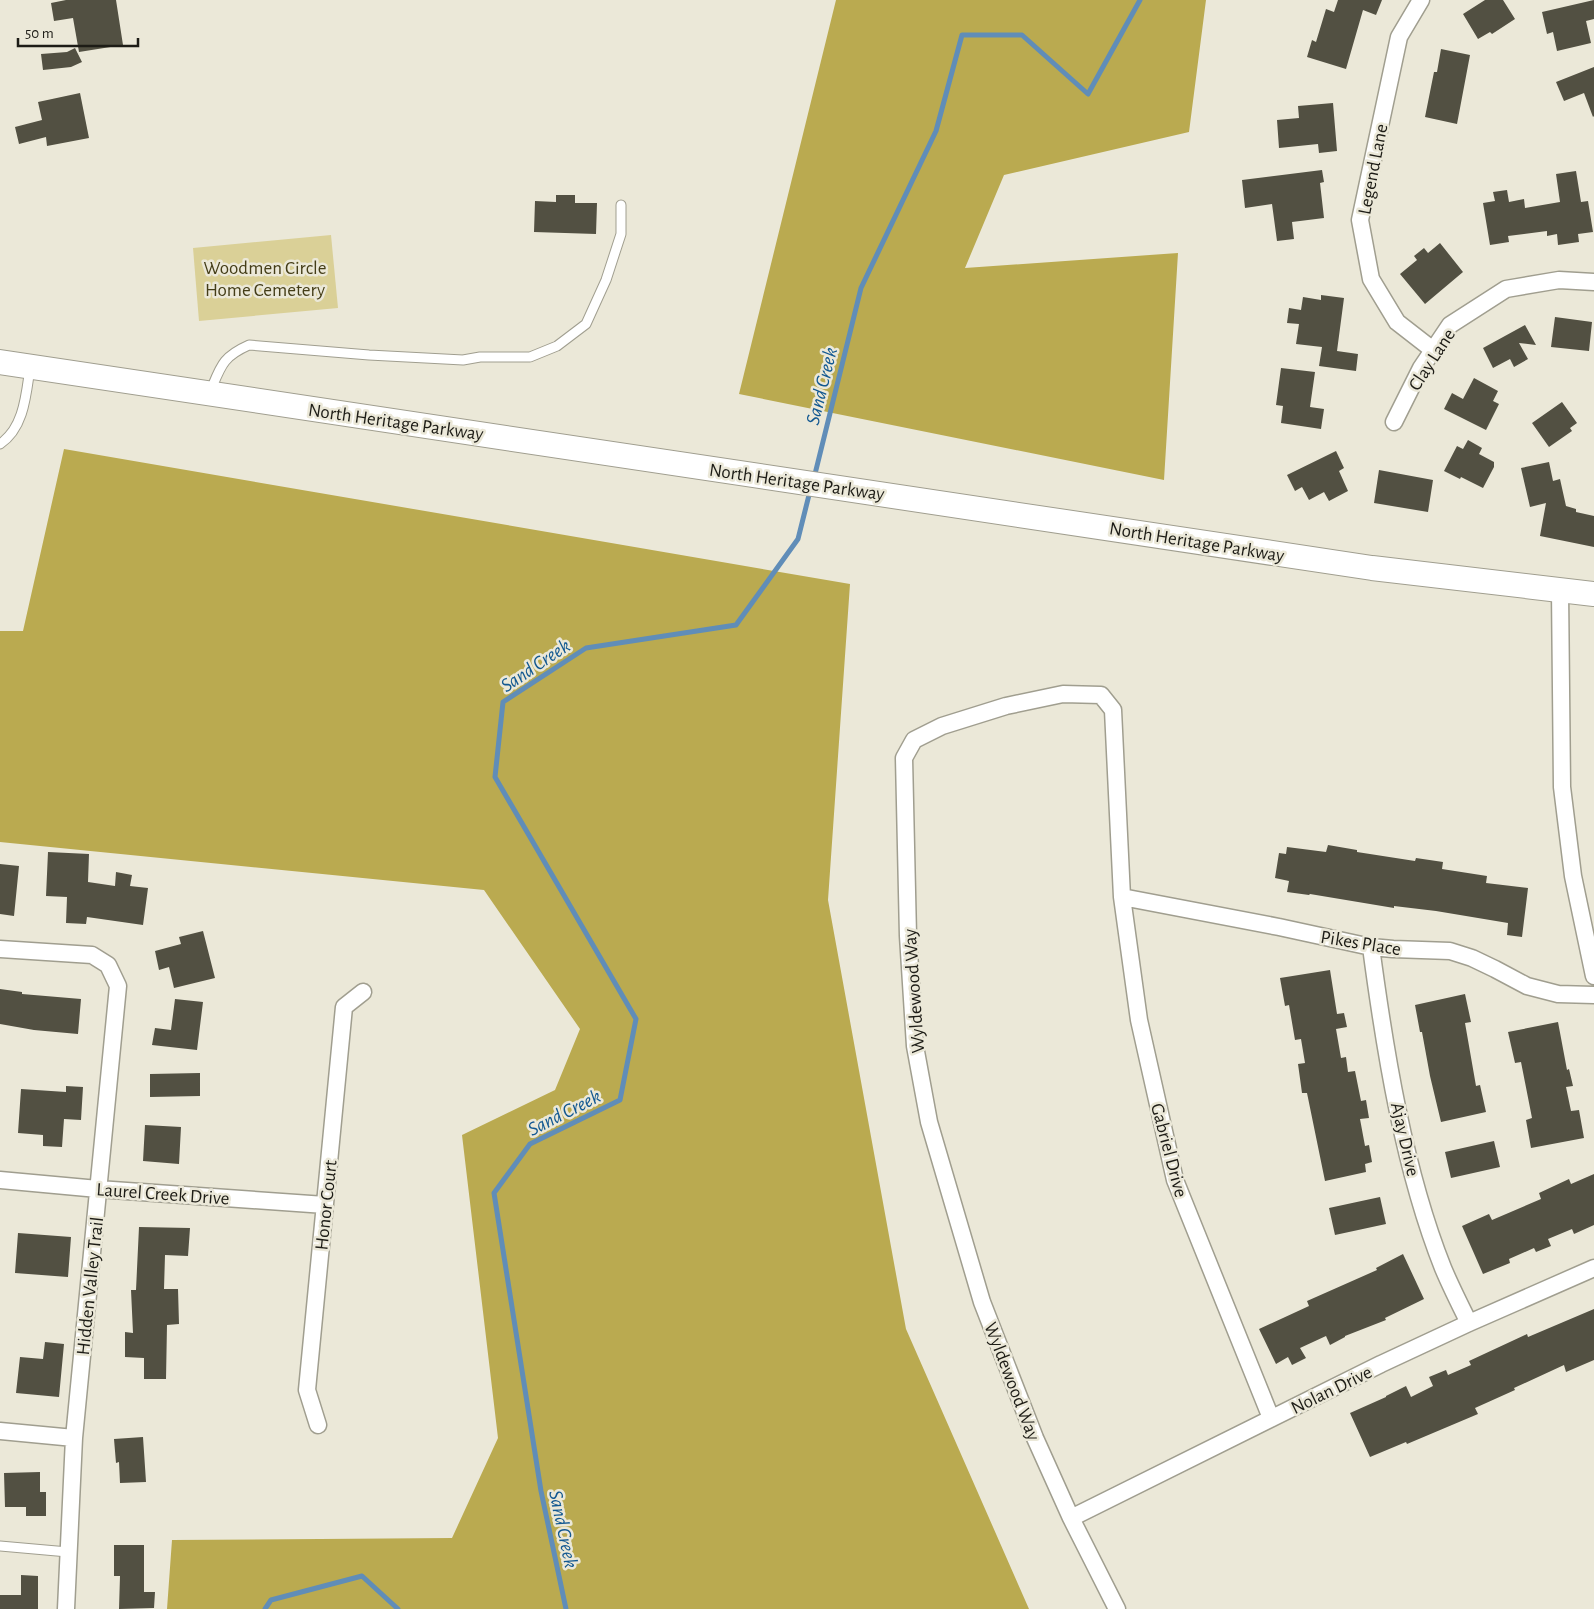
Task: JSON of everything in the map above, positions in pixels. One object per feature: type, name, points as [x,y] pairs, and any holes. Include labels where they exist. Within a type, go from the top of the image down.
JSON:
[{"type":"main road","name":"North Heritage Parkway","points":[[0,362],[956,504],[1372,568],[1594,594]]},
{"type":"street","name":"Legend Lane","points":[[1421,0],[1399,37],[1360,220],[1371,279],[1396,322],[1433,350]]},
{"type":"street","name":"Clay Lane","points":[[1394,422],[1421,368],[1450,325],[1506,289],[1559,280],[1594,282]]},
{"type":"street","points":[[1560,590],[1562,787],[1573,876],[1594,976]]},
{"type":"street","name":"Wyldewood Way","points":[[1117,1609],[1071,1518],[1035,1438],[982,1302],[929,1122],[916,1046],[908,936],[904,758],[914,740],[942,726],[1006,706],[1063,694],[1101,695],[1113,710],[1122,897]]},
{"type":"street","name":"Pikes Place","points":[[1122,897],[1371,947],[1450,951],[1495,968],[1527,986],[1558,994],[1594,995]]},
{"type":"street","name":"Gabriel Drive","points":[[1122,897],[1139,1020],[1175,1180],[1271,1418]]},
{"type":"street","name":"Ajay Drive","points":[[1371,947],[1405,1142],[1422,1207],[1443,1268],[1469,1323]]},
{"type":"street","name":"Hidden Valley Trail","points":[[0,949],[92,955],[108,965],[118,986],[74,1438],[66,1609]]},
{"type":"street","name":"Honor Court","points":[[318,1425],[307,1390],[344,1007],[363,992]]},
{"type":"street","name":"Laurel Creek Drive","points":[[0,1180],[98,1189],[325,1204]]},
{"type":"street","name":"Nolan Drive","points":[[1071,1518],[1271,1418],[1469,1323],[1594,1268]]},
{"type":"street","points":[[0,1431],[74,1438]]},
{"type":"lane","points":[[210,393],[222,365],[232,352],[249,345],[370,355],[463,360],[480,357],[530,357],[557,346],[586,324],[606,280],[621,234],[621,205]]},
{"type":"lane","points":[[0,444],[11,435],[19,422],[30,366]]},
{"type":"lane","points":[[0,1546],[68,1552]]},
{"type":"green space","name":"Woodmen Circle Home Cemetery","points":[[331,235],[338,308],[199,321],[193,248]]},
{"type":"shaded area","points":[[836,0],[1206,0],[1189,132],[1004,175],[965,268],[1178,253],[1164,480],[739,394]]},
{"type":"shaded area","points":[[64,449],[850,584],[828,900],[906,1329],[1029,1609],[167,1609],[172,1540],[452,1538],[498,1438],[462,1135],[555,1090],[580,1029],[484,890],[0,842],[0,631],[23,631]]},
{"type":"building","points":[[66,0],[116,0],[123,45],[79,52],[73,18],[54,21],[51,3]]},
{"type":"building","points":[[1338,0],[1382,0],[1376,15],[1363,10],[1346,69],[1307,57],[1312,40],[1316,42],[1326,9],[1334,12]]},
{"type":"building","points":[[1485,0],[1503,0],[1515,19],[1492,34],[1490,32],[1478,39],[1463,14]]},
{"type":"building","points":[[1594,0],[1594,19],[1586,21],[1591,43],[1557,51],[1553,32],[1547,34],[1542,12]]},
{"type":"building","points":[[75,48],[82,62],[71,67],[43,70],[41,54],[67,52]]},
{"type":"building","points":[[1441,49],[1470,55],[1457,124],[1425,117],[1434,72],[1437,72]]},
{"type":"building","points":[[1594,67],[1593,117],[1584,93],[1564,101],[1556,82]]},
{"type":"building","points":[[80,93],[89,138],[47,146],[46,137],[19,144],[15,127],[42,120],[38,102]]},
{"type":"building","points":[[1333,103],[1337,151],[1319,153],[1318,144],[1279,148],[1277,120],[1299,118],[1298,106]]},
{"type":"building","points":[[1322,170],[1324,182],[1320,183],[1324,218],[1292,222],[1294,239],[1277,241],[1272,204],[1245,208],[1242,180]]},
{"type":"building","points":[[1576,171],[1581,202],[1588,201],[1593,232],[1578,234],[1579,242],[1558,245],[1557,234],[1547,236],[1547,231],[1508,236],[1509,242],[1490,245],[1483,203],[1495,201],[1493,192],[1507,190],[1509,202],[1524,199],[1525,208],[1560,202],[1556,174]]},
{"type":"building","points":[[556,195],[575,195],[575,203],[597,203],[596,234],[534,232],[535,201],[556,202]]},
{"type":"building","points":[[1440,243],[1463,272],[1425,304],[1400,274],[1417,260],[1414,256],[1424,248],[1428,253]]},
{"type":"building","points":[[1321,295],[1344,298],[1337,351],[1358,354],[1356,371],[1319,366],[1322,347],[1296,344],[1299,324],[1287,323],[1289,308],[1301,310],[1303,297],[1321,300]]},
{"type":"building","points":[[1555,317],[1592,322],[1589,351],[1551,347]]},
{"type":"building","points":[[1525,325],[1536,345],[1519,343],[1528,359],[1514,367],[1510,359],[1493,368],[1483,348]]},
{"type":"building","points":[[1281,368],[1315,372],[1310,407],[1324,409],[1321,429],[1281,423],[1283,406],[1276,405]]},
{"type":"building","points":[[1474,378],[1498,391],[1493,401],[1499,404],[1486,430],[1444,409],[1452,393],[1463,399]]},
{"type":"building","points":[[1562,402],[1577,423],[1570,428],[1572,431],[1549,447],[1532,423]]},
{"type":"building","points":[[1468,440],[1482,448],[1479,454],[1494,462],[1494,467],[1483,488],[1444,471],[1457,446],[1463,449]]},
{"type":"building","points":[[1336,451],[1344,468],[1339,471],[1348,491],[1329,501],[1324,492],[1309,500],[1302,487],[1295,491],[1287,475]]},
{"type":"building","points":[[1549,462],[1553,481],[1560,479],[1566,506],[1576,509],[1576,512],[1594,516],[1594,547],[1540,536],[1546,503],[1530,507],[1521,468]]},
{"type":"building","points":[[1379,470],[1433,480],[1428,512],[1374,503]]},
{"type":"building","points":[[1328,845],[1357,850],[1357,852],[1415,861],[1416,858],[1443,862],[1442,869],[1487,876],[1486,883],[1528,888],[1522,937],[1507,935],[1508,923],[1436,911],[1394,906],[1394,908],[1287,892],[1289,881],[1275,878],[1279,853],[1286,854],[1287,847],[1326,852]]},
{"type":"building","points":[[48,852],[89,854],[88,882],[115,886],[116,872],[132,875],[130,886],[148,888],[143,925],[87,917],[86,924],[66,923],[67,897],[46,896]]},
{"type":"building","points":[[0,864],[19,866],[14,916],[0,914]]},
{"type":"building","points":[[203,931],[215,978],[174,988],[169,967],[159,970],[155,951],[181,944],[179,937]]},
{"type":"building","points":[[1330,970],[1337,1014],[1344,1013],[1347,1027],[1336,1029],[1341,1058],[1346,1057],[1348,1072],[1355,1071],[1361,1101],[1366,1100],[1369,1118],[1360,1119],[1365,1146],[1369,1145],[1372,1162],[1365,1164],[1366,1172],[1325,1181],[1307,1093],[1302,1093],[1298,1064],[1305,1063],[1301,1039],[1295,1040],[1289,1005],[1285,1006],[1280,978]]},
{"type":"building","points":[[0,989],[22,992],[22,994],[81,999],[78,1034],[34,1030],[0,1024]]},
{"type":"building","points":[[1465,994],[1471,1022],[1465,1023],[1476,1086],[1480,1085],[1486,1112],[1441,1122],[1415,1005]]},
{"type":"building","points":[[175,999],[203,1002],[197,1050],[152,1045],[155,1028],[171,1030]]},
{"type":"building","points":[[1558,1022],[1567,1070],[1569,1069],[1573,1086],[1566,1087],[1571,1111],[1579,1110],[1584,1138],[1531,1148],[1526,1120],[1532,1118],[1521,1062],[1515,1063],[1508,1032]]},
{"type":"building","points":[[200,1073],[200,1096],[150,1097],[150,1074]]},
{"type":"building","points":[[66,1086],[83,1087],[81,1120],[64,1119],[62,1147],[43,1146],[43,1135],[18,1133],[21,1089],[66,1092]]},
{"type":"building","points":[[145,1125],[181,1127],[179,1164],[143,1161]]},
{"type":"building","points":[[1494,1141],[1500,1167],[1451,1178],[1445,1152]]},
{"type":"building","points":[[1594,1174],[1594,1225],[1574,1234],[1572,1229],[1548,1239],[1551,1246],[1536,1252],[1534,1248],[1509,1259],[1510,1263],[1483,1274],[1462,1226],[1489,1214],[1492,1220],[1541,1199],[1539,1193],[1569,1179],[1571,1184]]},
{"type":"building","points":[[1380,1197],[1386,1224],[1335,1235],[1329,1208]]},
{"type":"building","points":[[139,1227],[190,1228],[188,1256],[165,1255],[164,1289],[178,1289],[179,1324],[167,1325],[166,1379],[144,1379],[144,1358],[125,1357],[125,1332],[133,1333],[131,1290],[136,1290]]},
{"type":"building","points":[[18,1233],[71,1237],[68,1277],[15,1273]]},
{"type":"building","points":[[1403,1254],[1424,1299],[1385,1318],[1386,1320],[1345,1336],[1330,1345],[1326,1336],[1300,1348],[1306,1358],[1292,1365],[1288,1357],[1276,1364],[1259,1329],[1309,1306],[1307,1301],[1377,1270],[1376,1268]]},
{"type":"building","points":[[1594,1309],[1594,1360],[1566,1372],[1564,1365],[1475,1408],[1478,1414],[1407,1444],[1406,1442],[1370,1457],[1350,1413],[1406,1386],[1411,1397],[1433,1386],[1429,1377],[1446,1370],[1448,1375],[1471,1365],[1469,1361],[1527,1334],[1528,1337]]},
{"type":"building","points":[[45,1342],[64,1344],[59,1397],[16,1393],[20,1357],[43,1359]]},
{"type":"building","points":[[143,1437],[146,1482],[120,1483],[119,1462],[116,1463],[114,1439]]},
{"type":"building","points":[[40,1472],[40,1492],[46,1492],[46,1516],[26,1516],[26,1507],[5,1507],[4,1473]]},
{"type":"building","points":[[114,1545],[144,1545],[144,1592],[155,1592],[154,1608],[119,1609],[120,1576],[114,1576]]},
{"type":"building","points":[[21,1575],[38,1576],[38,1609],[0,1609],[0,1595],[21,1595]]},
{"type":"waterway","name":"Sand Creek","points":[[814,478],[861,288],[936,131],[962,35],[1022,35],[1088,94],[1140,0]]},
{"type":"waterway","name":"Sand Creek","points":[[566,1609],[541,1491],[494,1193],[530,1144],[620,1100],[636,1019],[495,777],[503,702],[586,648],[736,625],[798,539],[810,491]]},
{"type":"waterway","name":"Sand Creek","points":[[265,1609],[271,1600],[362,1576],[398,1609]]}]
